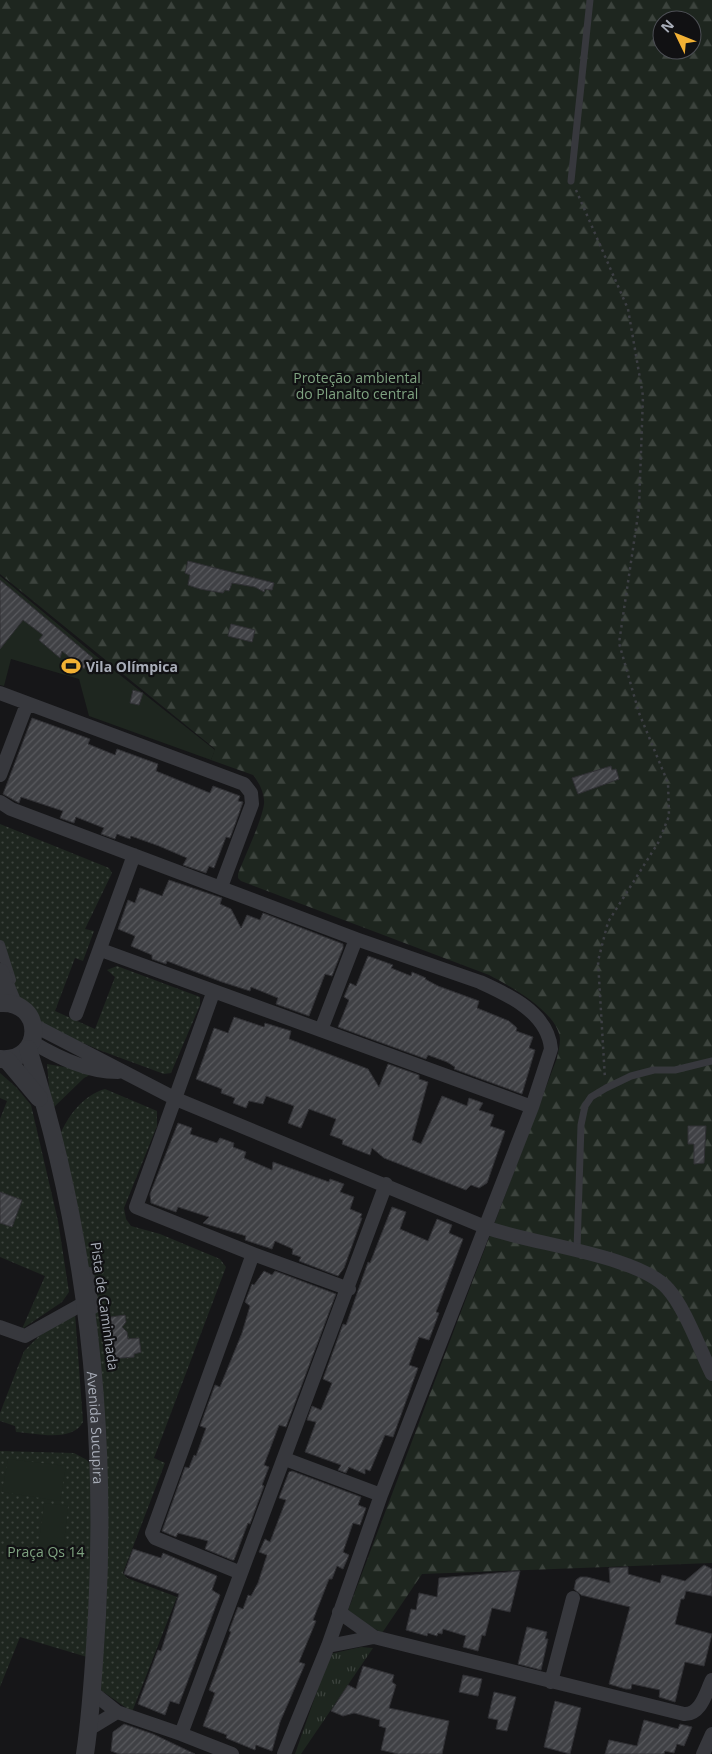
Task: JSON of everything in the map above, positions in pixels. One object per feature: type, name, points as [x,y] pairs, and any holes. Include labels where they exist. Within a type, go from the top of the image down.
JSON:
[{"type":"street","points":[[0,693],[244,784],[251,793],[252,804],[221,887]]},
{"type":"street","points":[[0,775],[27,704]]},
{"type":"street","points":[[0,802],[11,809],[356,939],[480,982],[508,995],[525,1006],[546,1030],[551,1049],[532,1107],[381,1495],[328,1646],[284,1754]]},
{"type":"street","points":[[76,1014],[101,950],[134,855]]},
{"type":"street","points":[[321,1030],[356,939]]},
{"type":"street","points":[[0,946],[20,1003],[30,1014],[33,1036],[18,1056],[4,1059]]},
{"type":"street","points":[[101,950],[213,993],[321,1030],[532,1107]]},
{"type":"street","points":[[4,991],[26,1011],[33,1036],[49,1053],[84,1067],[121,1072],[176,1099],[386,1184],[503,1234],[577,1250],[657,1278],[669,1290],[680,1309],[712,1374]]},
{"type":"street","points":[[213,993],[136,1208],[348,1289]]},
{"type":"street","name":"Avenida Sucupira","points":[[33,1036],[46,1106],[75,1232],[86,1302],[100,1496],[100,1559],[95,1695],[92,1727],[85,1754]]},
{"type":"street","name":"Avenida Sucupira","points":[[4,1059],[46,1106]]},
{"type":"street","name":"Pista de Caminhada","points":[[59,1134],[77,1207],[92,1290],[105,1436],[108,1521],[95,1695]]},
{"type":"street","points":[[181,1734],[285,1460],[386,1184]]},
{"type":"street","points":[[242,1573],[154,1538],[152,1532],[253,1254]]},
{"type":"street","points":[[0,1327],[25,1336],[86,1302]]},
{"type":"street","points":[[285,1460],[381,1495]]},
{"type":"street","points":[[551,1682],[573,1598]]},
{"type":"street","points":[[339,1612],[374,1637],[551,1682],[690,1714],[698,1709],[712,1680]]},
{"type":"street","points":[[328,1646],[374,1637]]},
{"type":"street","points":[[95,1695],[117,1712],[232,1754]]},
{"type":"street","points":[[90,1754],[92,1727],[117,1712]]},
{"type":"street","points":[[703,1754],[712,1734]]},
{"type":"lane","points":[[572,181],[590,0]]},
{"type":"lane","points":[[577,1250],[583,1112],[591,1097],[630,1076],[646,1072],[675,1070],[712,1060]]},
{"type":"path","points":[[572,181],[628,309],[643,396],[639,508],[619,643],[640,713],[668,783],[669,816],[649,859],[608,922],[598,961],[606,1088]]},
{"type":"green space","name":"Proteção ambiental do Planalto central","points":[[0,0],[712,0],[712,1563],[422,1574],[382,1633],[347,1613],[557,1058],[560,1039],[551,1019],[542,1010],[520,993],[489,975],[241,881],[238,878],[238,874],[263,811],[263,792],[253,775],[211,760],[215,749],[0,574]]},
{"type":"green space","name":"Vila Olímpica","points":[[0,576],[96,656],[215,750],[211,760],[89,716],[79,679],[11,659],[4,686],[0,685]]},
{"type":"green space","points":[[0,824],[109,868],[112,873],[85,929],[94,931],[83,961],[75,958],[55,1011],[95,1029],[115,977],[107,970],[117,966],[200,997],[200,1005],[171,1073],[164,1074],[99,1050],[37,1023],[20,1003],[0,945]]},
{"type":"green space","points":[[47,1064],[95,1072],[84,1078],[51,1110]]},
{"type":"green space","points":[[0,1073],[16,1087],[31,1105],[58,1221],[69,1292],[62,1302],[22,1329],[45,1276],[0,1257],[0,1119],[7,1101],[0,1098]]},
{"type":"green space","points":[[105,1089],[157,1111],[157,1126],[124,1208],[126,1219],[131,1226],[160,1234],[220,1259],[226,1267],[154,1458],[165,1463],[123,1573],[127,1578],[177,1597],[132,1712],[95,1686],[104,1470],[59,1137],[66,1122],[77,1108],[90,1096]]},
{"type":"green space","points":[[75,1313],[83,1422],[71,1433],[62,1435],[16,1432],[15,1426],[0,1421],[0,1413],[24,1351],[39,1336]]},
{"type":"green space","name":"Praça Qs 14","points":[[0,1451],[74,1453],[87,1460],[91,1466],[92,1528],[87,1657],[20,1637],[0,1687]]},
{"type":"green space","points":[[8,1459],[66,1466],[60,1501],[2,1492]]},
{"type":"green space","points":[[44,1503],[68,1506],[63,1552],[38,1549]]},
{"type":"green space","points":[[361,1647],[373,1648],[301,1754],[295,1754],[330,1654]]},
{"type":"building","points":[[188,561],[274,583],[272,590],[265,589],[264,592],[255,587],[232,583],[229,591],[225,590],[223,593],[188,585],[190,575],[185,573]]},
{"type":"building","points":[[0,580],[93,658],[84,669],[62,651],[60,658],[39,640],[43,635],[23,620],[0,649]]},
{"type":"building","points":[[231,624],[255,630],[252,642],[228,636]]},
{"type":"building","points":[[133,690],[143,693],[139,705],[130,703]]},
{"type":"building","points":[[32,718],[90,739],[88,744],[115,755],[117,749],[158,764],[156,771],[210,793],[213,786],[240,796],[238,801],[243,802],[236,822],[230,838],[226,837],[214,868],[209,866],[206,873],[183,865],[187,858],[159,846],[131,836],[130,839],[117,834],[115,839],[101,834],[104,828],[76,817],[74,823],[60,818],[63,811],[21,797],[19,803],[3,794]]},
{"type":"building","points":[[611,766],[612,770],[616,769],[619,779],[578,794],[572,778]]},
{"type":"building","points":[[169,880],[222,898],[220,904],[231,909],[241,928],[247,915],[260,920],[263,913],[343,944],[332,976],[325,974],[309,1016],[276,1004],[278,998],[251,987],[250,991],[167,961],[166,964],[152,959],[152,955],[131,946],[135,936],[118,929],[128,900],[135,903],[140,888],[162,896]]},
{"type":"building","points":[[368,956],[393,965],[391,968],[411,976],[412,972],[438,986],[479,1001],[477,1008],[509,1021],[517,1028],[516,1031],[533,1037],[529,1048],[535,1050],[522,1094],[454,1069],[455,1067],[447,1062],[428,1055],[426,1059],[338,1027],[349,1000],[344,997],[350,983],[356,986]]},
{"type":"building","points":[[234,1017],[264,1027],[265,1023],[291,1031],[289,1039],[368,1069],[379,1087],[388,1064],[419,1075],[419,1079],[428,1082],[412,1140],[421,1144],[442,1096],[467,1106],[469,1098],[483,1103],[479,1110],[494,1115],[490,1126],[505,1131],[487,1183],[479,1188],[471,1185],[466,1190],[384,1158],[372,1148],[370,1155],[342,1144],[343,1140],[330,1135],[336,1119],[309,1109],[301,1128],[288,1123],[294,1106],[266,1096],[263,1104],[249,1101],[246,1108],[233,1103],[235,1098],[221,1093],[222,1089],[196,1079],[214,1028],[228,1033]]},
{"type":"building","points":[[178,1123],[192,1128],[190,1134],[217,1143],[220,1138],[234,1143],[233,1147],[246,1152],[244,1158],[272,1170],[273,1162],[329,1182],[330,1179],[344,1184],[340,1192],[354,1197],[350,1209],[362,1214],[360,1218],[362,1218],[344,1268],[338,1276],[299,1261],[301,1257],[292,1254],[293,1249],[275,1241],[272,1249],[245,1240],[246,1236],[203,1223],[209,1217],[178,1207],[176,1212],[151,1203],[150,1194]]},
{"type":"building","points":[[688,1126],[706,1126],[704,1163],[694,1164],[694,1144],[688,1144]]},
{"type":"building","points":[[0,1192],[22,1200],[12,1227],[0,1223]]},
{"type":"building","points":[[392,1207],[406,1212],[400,1229],[428,1241],[437,1219],[452,1225],[449,1233],[463,1239],[436,1312],[439,1313],[429,1340],[419,1337],[409,1365],[418,1368],[393,1437],[385,1435],[370,1471],[365,1469],[365,1474],[349,1467],[346,1473],[338,1470],[341,1465],[305,1452],[316,1422],[307,1420],[312,1406],[321,1410],[332,1383],[323,1379],[343,1324],[346,1325],[368,1262],[370,1263]]},
{"type":"building","points":[[264,1271],[272,1275],[275,1271],[336,1294],[286,1427],[279,1425],[264,1465],[269,1467],[262,1485],[264,1486],[250,1524],[248,1523],[234,1560],[232,1560],[205,1549],[208,1541],[178,1533],[176,1537],[162,1531],[185,1467],[189,1468],[194,1455],[196,1456],[206,1428],[200,1426],[215,1385],[220,1387],[242,1333],[250,1306],[245,1302],[252,1284],[254,1285]]},
{"type":"building","points":[[125,1315],[126,1322],[122,1327],[127,1332],[128,1339],[139,1338],[141,1352],[134,1354],[134,1357],[109,1359],[104,1318]]},
{"type":"building","points":[[292,1471],[361,1497],[358,1505],[366,1508],[360,1525],[353,1523],[343,1552],[349,1555],[343,1569],[337,1566],[332,1579],[329,1579],[313,1620],[316,1621],[299,1662],[305,1664],[280,1722],[272,1751],[256,1745],[255,1750],[226,1738],[227,1735],[203,1726],[215,1693],[209,1690],[231,1632],[229,1631],[238,1607],[243,1609],[248,1595],[251,1596],[258,1583],[267,1555],[259,1552],[265,1539],[270,1542],[286,1500],[279,1498],[289,1472]]},
{"type":"building","points":[[133,1549],[161,1558],[163,1553],[217,1576],[212,1590],[220,1595],[179,1704],[170,1701],[165,1715],[138,1704],[158,1650],[161,1651],[179,1594],[124,1574]]},
{"type":"building","points":[[704,1565],[712,1569],[712,1596],[686,1591],[684,1599],[681,1599],[675,1624],[712,1634],[704,1666],[685,1662],[675,1702],[659,1697],[660,1690],[632,1684],[631,1689],[626,1689],[609,1684],[630,1607],[581,1595],[574,1589],[576,1580],[580,1577],[587,1577],[610,1583],[609,1568],[628,1567],[628,1574],[660,1583],[662,1575],[685,1581]]},
{"type":"building","points":[[520,1571],[510,1612],[492,1608],[485,1636],[482,1635],[478,1651],[463,1647],[466,1636],[443,1629],[442,1634],[438,1633],[437,1636],[428,1633],[427,1636],[406,1630],[411,1609],[416,1610],[419,1593],[437,1597],[439,1578]]},
{"type":"building","points":[[527,1627],[547,1632],[545,1639],[548,1639],[541,1670],[518,1664]]},
{"type":"building","points":[[363,1666],[394,1675],[392,1682],[396,1685],[389,1708],[449,1721],[442,1754],[398,1754],[381,1750],[386,1728],[379,1726],[380,1720],[354,1713],[343,1716],[331,1711],[348,1685],[356,1689]]},
{"type":"building","points":[[463,1675],[482,1679],[478,1696],[459,1692]]},
{"type":"building","points":[[494,1692],[516,1697],[507,1731],[496,1729],[498,1720],[488,1718]]},
{"type":"building","points":[[555,1701],[581,1708],[570,1754],[544,1747]]},
{"type":"building","points":[[644,1720],[678,1729],[680,1724],[692,1727],[684,1746],[677,1744],[674,1753],[665,1751],[664,1754],[605,1754],[609,1740],[637,1746]]},
{"type":"building","points":[[124,1724],[153,1734],[195,1754],[119,1754],[111,1751],[113,1732]]},
{"type":"place","name":"Vila Olímpica","points":[[71,666]]}]
